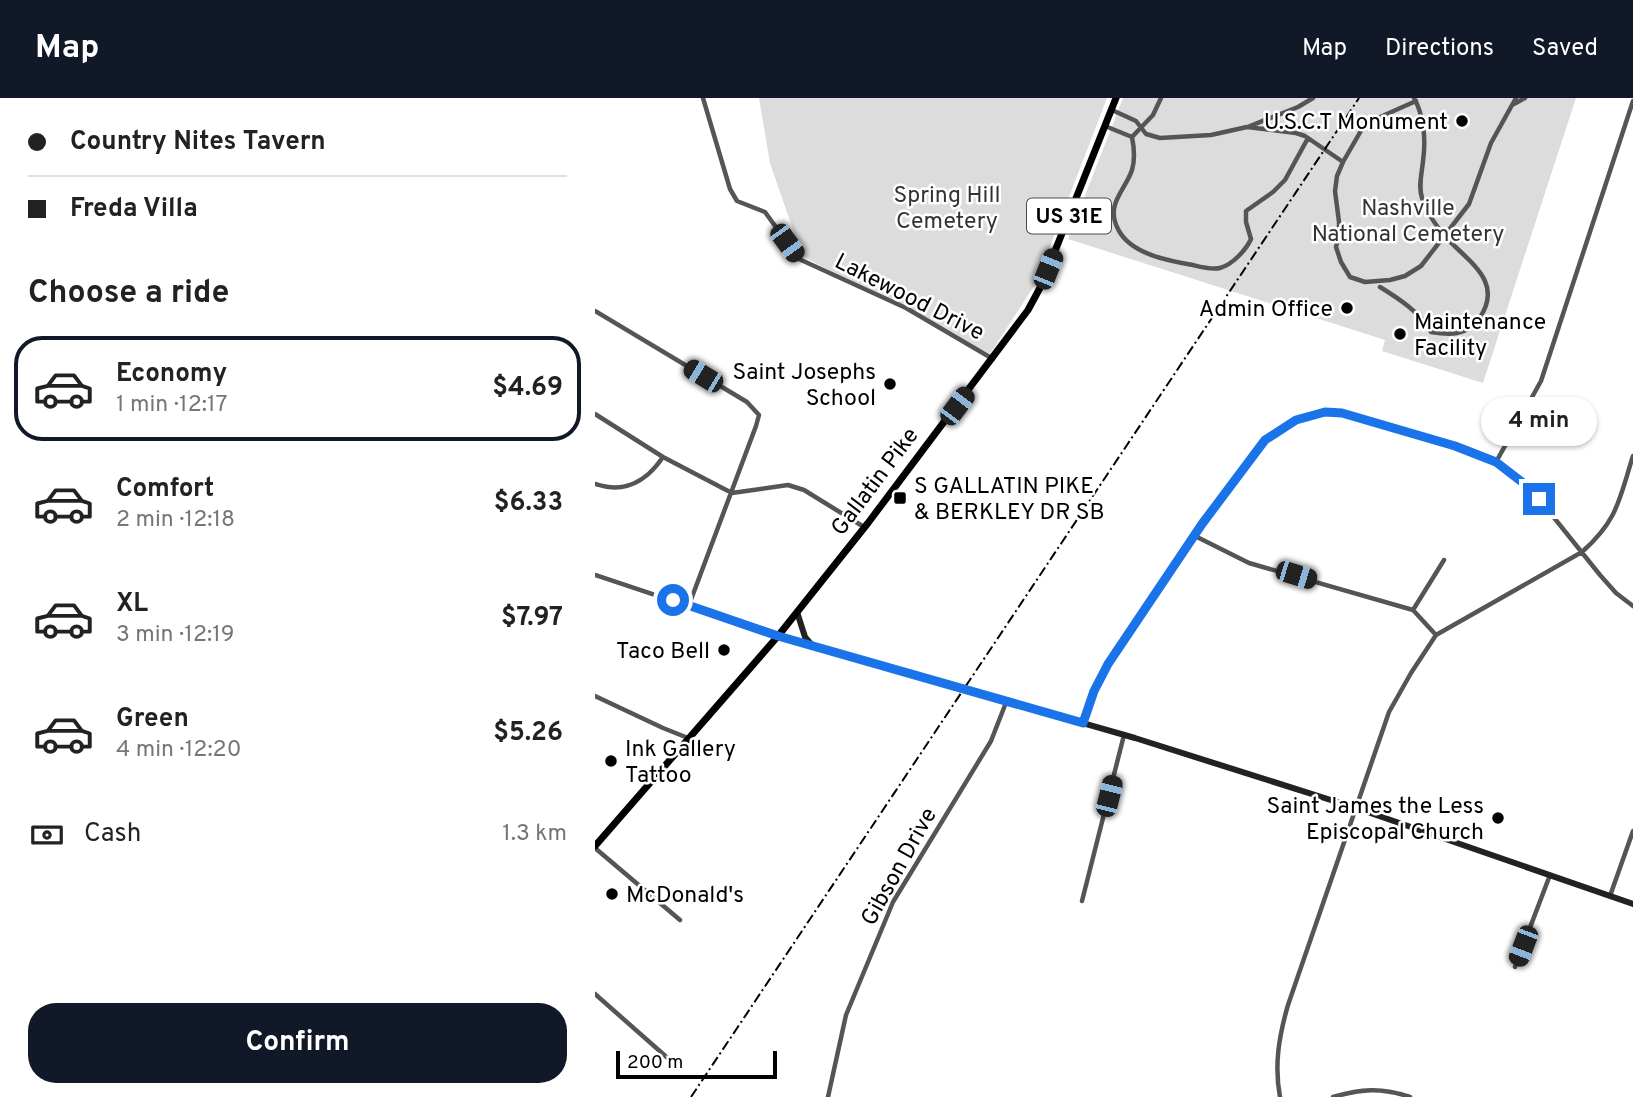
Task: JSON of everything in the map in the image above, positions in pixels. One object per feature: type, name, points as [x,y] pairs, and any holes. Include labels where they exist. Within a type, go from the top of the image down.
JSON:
[{"type":"main road","name":"Gallatin Pike","points":[[595,847],[778,636],[865,527],[1028,310],[1041,286],[1116,98]]},
{"type":"main road","points":[[797,612],[806,637],[813,645]]},
{"type":"main road","points":[[778,636],[1124,734],[1356,808],[1633,904]]},
{"type":"street","name":"Lakewood Drive","points":[[702,98],[730,189],[737,201],[765,212],[799,259],[906,308],[993,359]]},
{"type":"street","points":[[1132,137],[1153,115],[1161,98]]},
{"type":"street","points":[[1111,110],[1136,121],[1148,135],[1168,138],[1211,135],[1247,127],[1298,107],[1313,98]]},
{"type":"street","points":[[1380,287],[1400,299],[1427,324],[1431,332],[1460,333],[1467,330],[1477,322],[1487,301],[1487,286],[1475,265],[1444,235],[1427,211],[1421,195],[1420,178],[1424,158],[1422,114],[1415,100],[1369,122],[1361,129],[1337,176],[1335,191],[1339,222],[1336,247],[1350,277],[1365,282],[1390,280],[1405,276],[1421,266],[1444,235],[1469,204],[1491,143],[1516,98]]},
{"type":"street","points":[[1513,105],[1525,98]]},
{"type":"street","points":[[1496,462],[1541,382],[1633,101]]},
{"type":"street","points":[[1105,126],[1132,137]]},
{"type":"street","points":[[1247,127],[1296,133],[1343,162]]},
{"type":"street","points":[[1132,137],[1132,171],[1114,204],[1118,230],[1125,239],[1144,252],[1167,260],[1219,268],[1233,261],[1248,245],[1251,236],[1246,222],[1246,211],[1285,180],[1308,138]]},
{"type":"street","points":[[595,311],[755,409],[758,415],[732,493],[689,605]]},
{"type":"street","points":[[1083,723],[1094,691],[1108,664],[1202,524],[1265,440],[1278,430],[1313,414],[1342,413],[1455,446],[1496,462],[1531,489],[1616,593],[1633,606]]},
{"type":"street","points":[[595,414],[663,457],[732,493],[788,485],[804,490],[865,527]]},
{"type":"street","points":[[1280,1097],[1277,1068],[1279,1036],[1389,712],[1436,635],[1582,552],[1599,537],[1615,512],[1633,456]]},
{"type":"street","points":[[595,484],[621,489],[634,486],[663,457]]},
{"type":"street","points":[[1195,536],[1249,563],[1413,610],[1436,635]]},
{"type":"street","points":[[1413,610],[1444,560]]},
{"type":"street","points":[[595,575],[778,636]]},
{"type":"street","points":[[595,696],[663,729],[688,737]]},
{"type":"street","name":"Gibson Drive","points":[[828,1097],[846,1015],[893,902],[991,741],[1007,701]]},
{"type":"street","points":[[1082,901],[1124,734]]},
{"type":"street","points":[[1610,896],[1633,831]]},
{"type":"street","points":[[595,847],[680,920]]},
{"type":"street","points":[[1515,967],[1550,875]]},
{"type":"street","points":[[595,994],[679,1068]]},
{"type":"street","points":[[1333,1097],[1361,1089],[1410,1097]]},
{"type":"green space","name":"Spring Hill Cemetery","points":[[759,98],[1107,98],[1036,283],[990,354],[802,256],[770,163]]},
{"type":"green space","name":"Nashville National Cemetery","points":[[1123,98],[1576,98],[1483,383],[1382,351],[1385,340],[1068,239]]},
{"type":"railway","points":[[691,1097],[1359,98]]},
{"type":"place","name":"U.S.C.T Monument","points":[[1462,121]]},
{"type":"place","name":"Admin Office","points":[[1347,308]]},
{"type":"place","name":"Maintenance Facility","points":[[1400,334]]},
{"type":"place","name":"Saint Josephs School","points":[[890,384]]},
{"type":"place","name":"S GALLATIN PIKE & BERKLEY DR SB","points":[[900,498]]},
{"type":"place","name":"Taco Bell","points":[[724,650]]},
{"type":"place","name":"Ink Gallery Tattoo","points":[[611,761]]},
{"type":"place","name":"Saint James the Less Episcopal Church","points":[[1498,818]]},
{"type":"place","name":"McDonald's","points":[[612,894]]},
{"type":"route","points":[[673,600],[778,636],[1083,723],[1094,691],[1108,664],[1202,524],[1265,440],[1296,420],[1325,412],[1342,413],[1455,446],[1496,462],[1514,474],[1539,499]]}]
